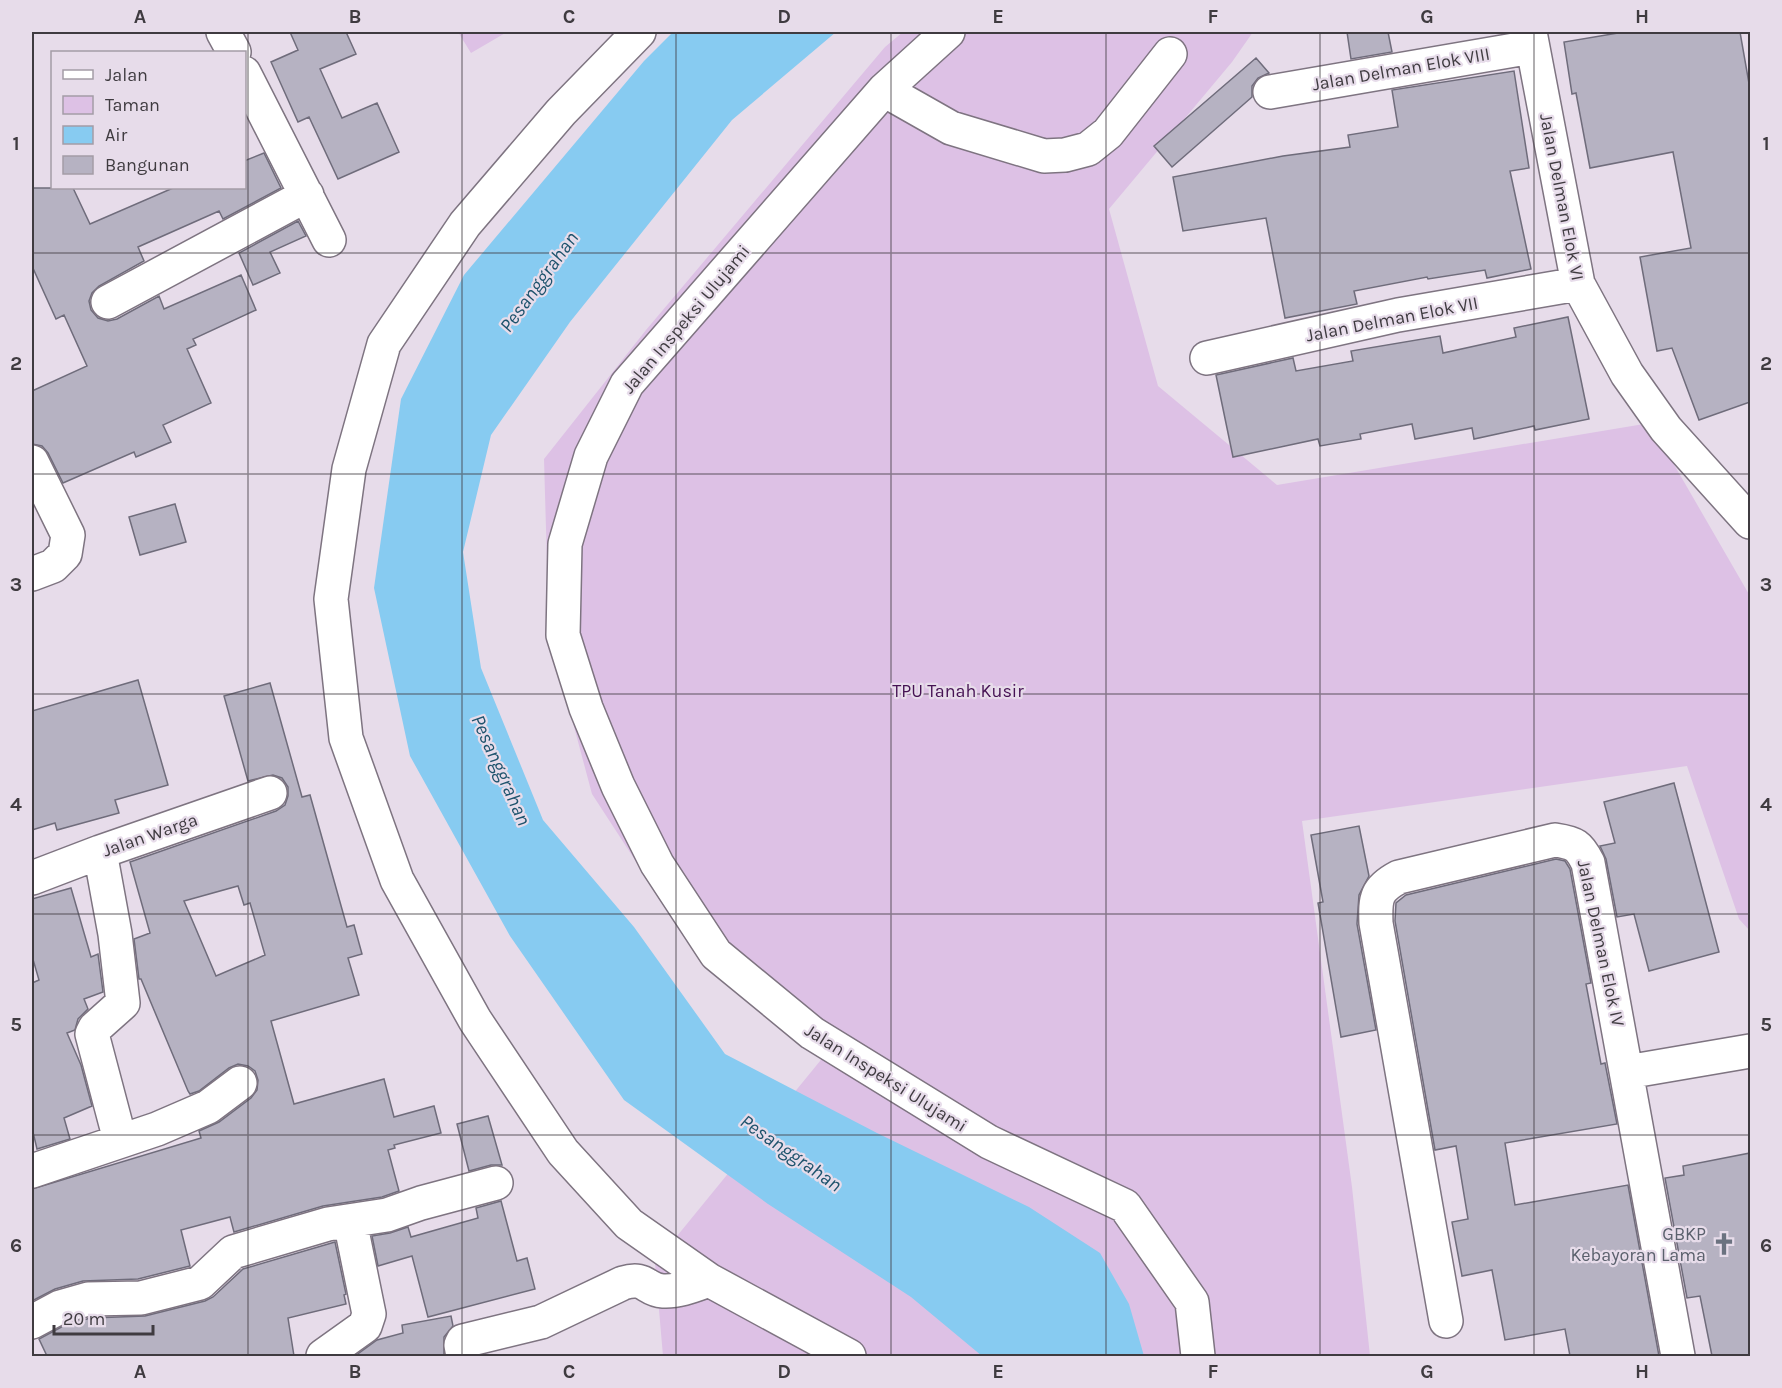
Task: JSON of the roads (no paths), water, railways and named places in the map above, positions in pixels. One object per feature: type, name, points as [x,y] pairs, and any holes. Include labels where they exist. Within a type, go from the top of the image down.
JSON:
[{"type":"street","points":[[224,32],[234,51]]},
{"type":"street","points":[[639,32],[561,112],[465,224],[384,344],[349,469],[331,598],[346,738],[397,880],[475,1020],[563,1152],[629,1224],[710,1280],[849,1356]]},
{"type":"street","name":"Jalan Inspeksi Ulujami","points":[[948,32],[884,90],[627,384],[591,456],[565,544],[562,636],[586,708],[618,786],[657,864],[716,954],[812,1033],[989,1142],[1125,1206],[1192,1302],[1198,1356]]},
{"type":"street","name":"Jalan Delman Elok VIII","points":[[1270,92],[1531,39]]},
{"type":"street","name":"Jalan Delman Elok VI","points":[[1531,39],[1578,284],[1627,374],[1666,429],[1750,522]]},
{"type":"street","points":[[884,90],[951,128],[1044,156],[1065,155],[1088,149],[1108,133],[1170,54]]},
{"type":"street","points":[[246,77],[329,240]]},
{"type":"street","points":[[108,302],[307,195]]},
{"type":"street","name":"Jalan Delman Elok VII","points":[[1207,358],[1398,315],[1578,284]]},
{"type":"street","points":[[32,462],[68,536],[65,554],[53,566],[32,573]]},
{"type":"street","name":"Jalan Warga","points":[[32,878],[270,793]]},
{"type":"street","name":"Jalan Delman Elok IV","points":[[1446,1321],[1376,924],[1376,904],[1384,885],[1399,877],[1555,840],[1573,843],[1582,851],[1588,863],[1678,1356]]},
{"type":"street","points":[[100,852],[115,934],[123,1003],[95,1028],[92,1034],[120,1140]]},
{"type":"street","points":[[1627,1072],[1750,1051]]},
{"type":"street","points":[[32,1172],[157,1129],[208,1107],[240,1083]]},
{"type":"street","points":[[32,1322],[60,1307],[88,1299],[141,1298],[200,1283],[232,1252],[328,1224],[387,1215],[421,1203],[496,1183]]},
{"type":"street","points":[[327,1355],[365,1326],[369,1314],[350,1221]]},
{"type":"street","points":[[463,1356],[461,1345],[463,1341],[541,1322],[629,1281],[664,1291],[679,1290],[710,1280]]},
{"type":"water","name":"Pesanggrahan","points":[[673,32],[836,32],[732,120],[570,322],[491,435],[463,552],[481,668],[543,820],[634,927],[725,1054],[877,1133],[1029,1207],[1100,1253],[1129,1304],[1144,1356],[982,1356],[911,1297],[768,1204],[624,1100],[510,936],[410,756],[374,588],[401,399],[464,275],[644,61]]},
{"type":"place","name":"GBKP Kebayoran Lama","points":[[1724,1244]]},
{"type":"park label","name":"TPU Tanah Kusir","points":[[958,691]]}]
